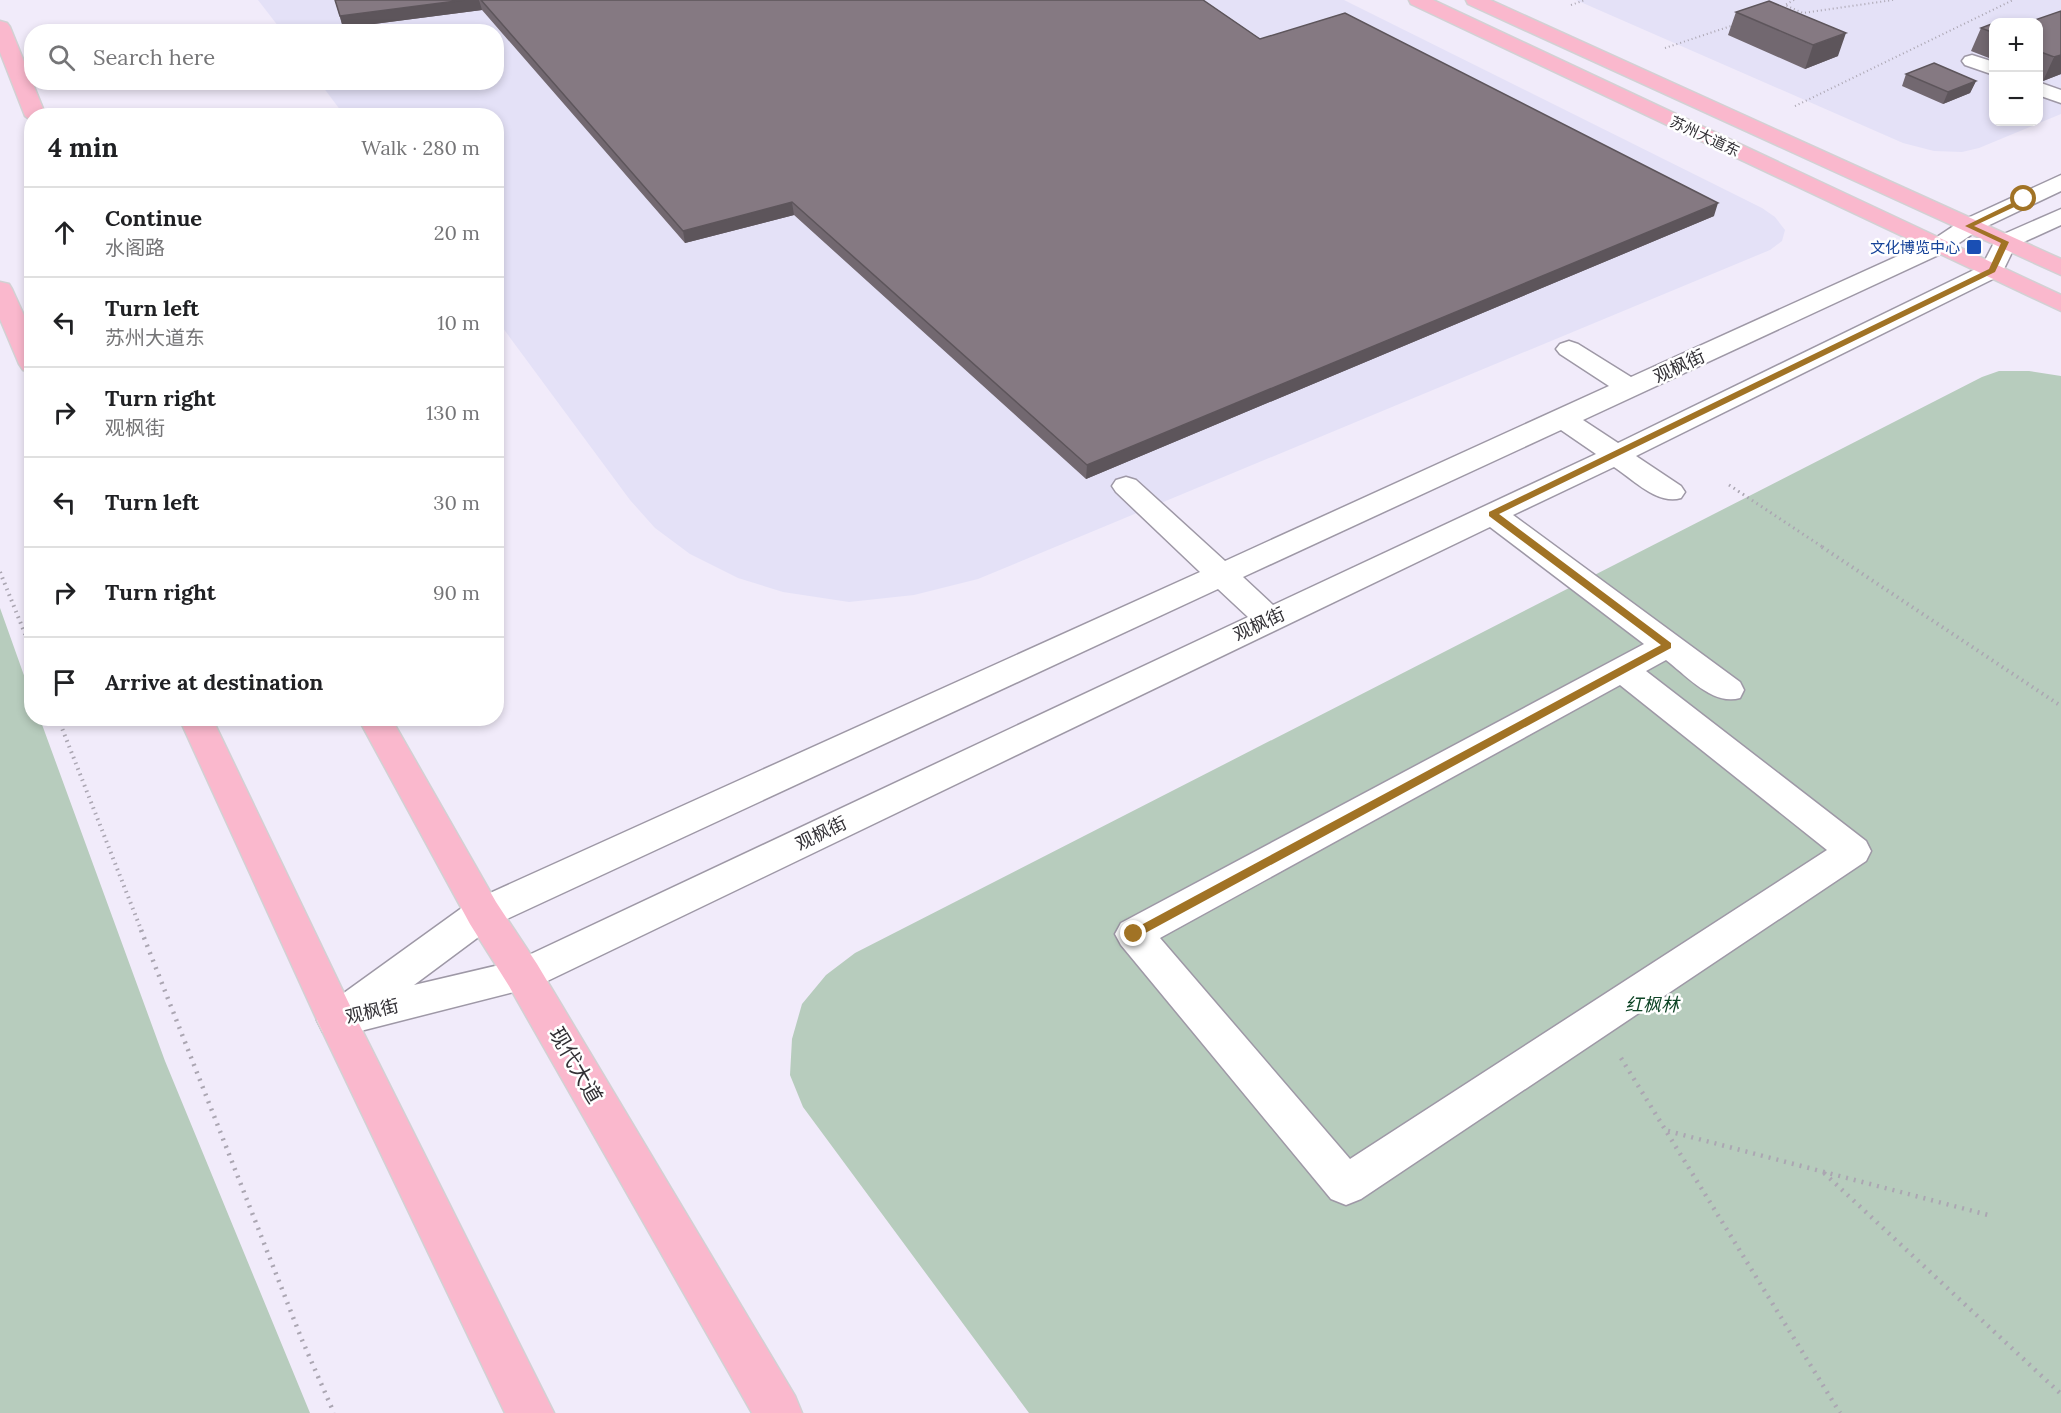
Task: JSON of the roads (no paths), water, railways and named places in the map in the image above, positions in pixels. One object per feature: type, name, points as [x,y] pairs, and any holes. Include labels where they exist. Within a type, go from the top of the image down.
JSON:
[{"type":"main road","name":"苏州大道东","points":[[1418,0],[2061,303]]},
{"type":"main road","name":"苏州大道东","points":[[1475,0],[2061,268]]},
{"type":"main road","points":[[0,27],[24,86]]},
{"type":"main road","points":[[25,90],[33,108]]},
{"type":"main road","points":[[0,289],[24,345]]},
{"type":"main road","points":[[199,726],[338,1020],[530,1413]]},
{"type":"main road","name":"现代大道","points":[[378,726],[483,913],[523,975],[778,1413]]},
{"type":"street","points":[[1972,61],[1989,67]]},
{"type":"street","points":[[2043,90],[2061,97]]},
{"type":"street","name":"观枫街","points":[[338,1020],[483,913],[1939,246],[1969,226],[2061,182]]},
{"type":"street","points":[[1992,270],[2005,242],[2061,216]]},
{"type":"street","name":"观枫街","points":[[338,1020],[523,975],[1616,455],[1992,270]]},
{"type":"street","points":[[1569,349],[1630,388]]},
{"type":"street","points":[[1563,419],[1671,492]]},
{"type":"street","points":[[1126,486],[1269,619]]},
{"type":"street","points":[[1492,514],[1728,690]]},
{"type":"street","points":[[1623,670],[1853,851],[1346,1185],[1134,934],[1668,645]]},
{"type":"place","name":"文化博览中心","points":[[1974,247]]},
{"type":"park label","name":"红枫林","points":[[1652,1004]]}]
